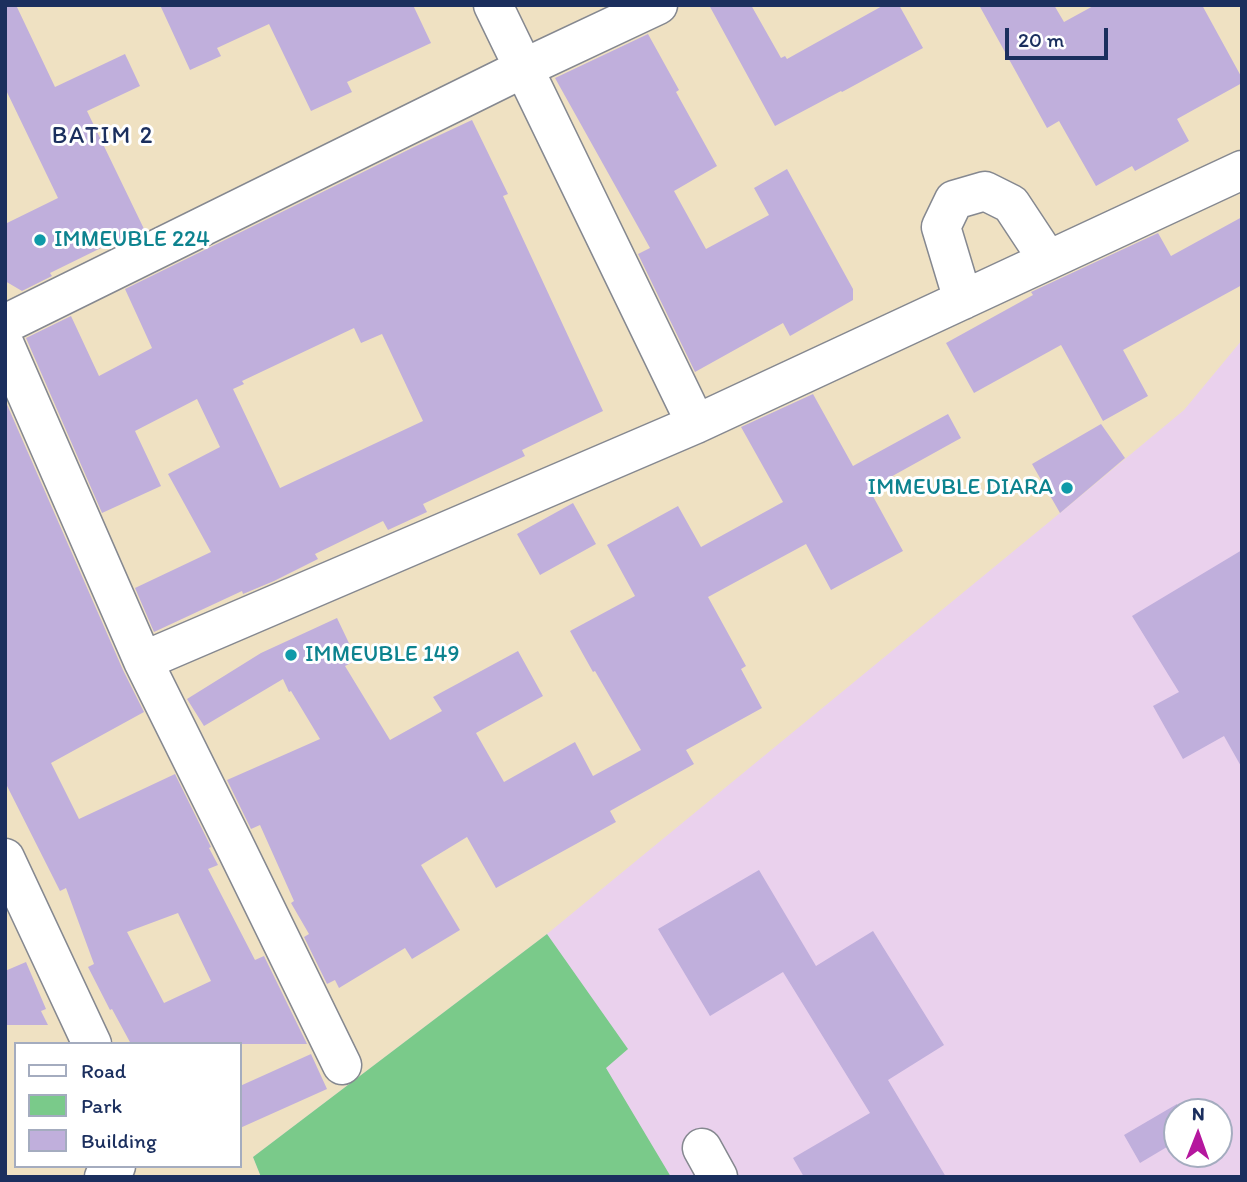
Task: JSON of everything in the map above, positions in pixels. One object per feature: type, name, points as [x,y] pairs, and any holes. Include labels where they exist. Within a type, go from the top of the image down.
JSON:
[{"type":"street","points":[[493,5],[696,424]]},
{"type":"street","points":[[5,324],[524,68],[658,5]]},
{"type":"street","points":[[143,661],[696,424],[1242,170]]},
{"type":"street","points":[[963,300],[941,227],[954,200],[985,191],[1011,204],[1048,260]]},
{"type":"street","points":[[5,345],[143,661],[342,1065]]},
{"type":"street","points":[[5,858],[91,1042]]},
{"type":"shaded area","points":[[1242,340],[1242,1177],[261,1177],[253,1157],[547,934],[1184,410]]},
{"type":"green space","points":[[547,934],[628,1049],[606,1068],[671,1177],[261,1177],[253,1157]]},
{"type":"building","points":[[5,5],[16,5],[55,87],[125,54],[140,86],[87,111],[145,231],[107,249],[105,246],[50,273],[52,276],[22,291],[5,281],[5,224],[58,198],[5,88]]},
{"type":"building","points":[[160,5],[413,5],[431,43],[347,82],[352,92],[311,111],[269,24],[217,48],[221,56],[190,70]]},
{"type":"building","points":[[709,5],[751,5],[781,58],[785,56],[787,59],[884,5],[899,5],[923,48],[775,126]]},
{"type":"building","points":[[979,5],[1054,5],[1064,22],[1095,5],[1202,5],[1242,78],[1242,83],[1177,119],[1189,141],[1135,171],[1132,166],[1096,186],[1059,121],[1047,128]]},
{"type":"building","points":[[648,34],[717,166],[674,191],[706,249],[769,215],[754,188],[787,169],[853,289],[853,300],[790,336],[783,323],[695,372],[638,254],[650,248],[555,78]]},
{"type":"building","points":[[472,120],[508,194],[503,196],[603,411],[522,450],[525,456],[423,504],[427,512],[388,530],[383,521],[315,554],[318,559],[274,581],[243,594],[242,591],[154,632],[135,588],[211,552],[168,474],[220,447],[197,399],[135,431],[161,486],[102,513],[26,338],[71,316],[99,376],[152,348],[125,289]],"holes":[[[354,328],[361,343],[382,334],[423,421],[280,488],[233,389],[244,384],[242,381]]]},
{"type":"building","points":[[1242,217],[1242,285],[1123,350],[1148,396],[1103,421],[1061,345],[974,393],[946,343],[1033,295],[1031,292],[1158,233],[1171,256]]},
{"type":"building","points":[[813,394],[853,466],[948,414],[961,438],[869,489],[903,551],[831,590],[806,544],[708,597],[746,666],[741,669],[762,708],[686,750],[694,764],[610,811],[616,822],[496,888],[467,837],[421,865],[460,930],[412,959],[405,948],[339,988],[335,980],[327,984],[304,937],[309,934],[291,903],[294,901],[260,825],[251,829],[227,780],[320,739],[283,679],[204,726],[187,699],[261,653],[337,618],[357,660],[345,666],[390,740],[442,711],[433,697],[518,651],[543,696],[476,733],[504,782],[575,742],[593,776],[641,750],[570,631],[635,596],[607,545],[678,506],[701,547],[783,502],[741,427]]},
{"type":"building","points":[[5,400],[144,712],[51,763],[79,819],[175,774],[218,865],[208,869],[255,960],[264,956],[307,1044],[130,1042],[88,967],[94,964],[66,888],[60,891],[5,782]],"holes":[[[178,913],[211,981],[164,1003],[127,932]]]},
{"type":"building","name":"IMMEUBLE DIARA","points":[[1101,424],[1125,458],[1060,513],[1032,464]]},
{"type":"building","points":[[573,503],[596,544],[540,575],[517,534]]},
{"type":"building","points":[[1242,550],[1242,768],[1224,736],[1183,759],[1153,706],[1179,692],[1132,616]]},
{"type":"building","points":[[759,870],[816,966],[873,931],[944,1045],[888,1080],[946,1177],[804,1177],[793,1158],[870,1113],[783,972],[710,1016],[658,929]]},
{"type":"building","points":[[26,962],[46,1009],[41,1011],[48,1025],[5,1025],[5,971]]},
{"type":"building","points":[[311,1054],[327,1089],[242,1127],[242,1085]]},
{"type":"building","points":[[1163,1112],[1163,1149],[1140,1163],[1124,1135]]},
{"type":"place","name":"IMMEUBLE 224","points":[[40,240]]},
{"type":"place","name":"IMMEUBLE DIARA","points":[[1067,488]]},
{"type":"place","name":"IMMEUBLE 149","points":[[291,655]]},
{"type":"district","name":"BATIM 2","points":[[103,137]]}]
